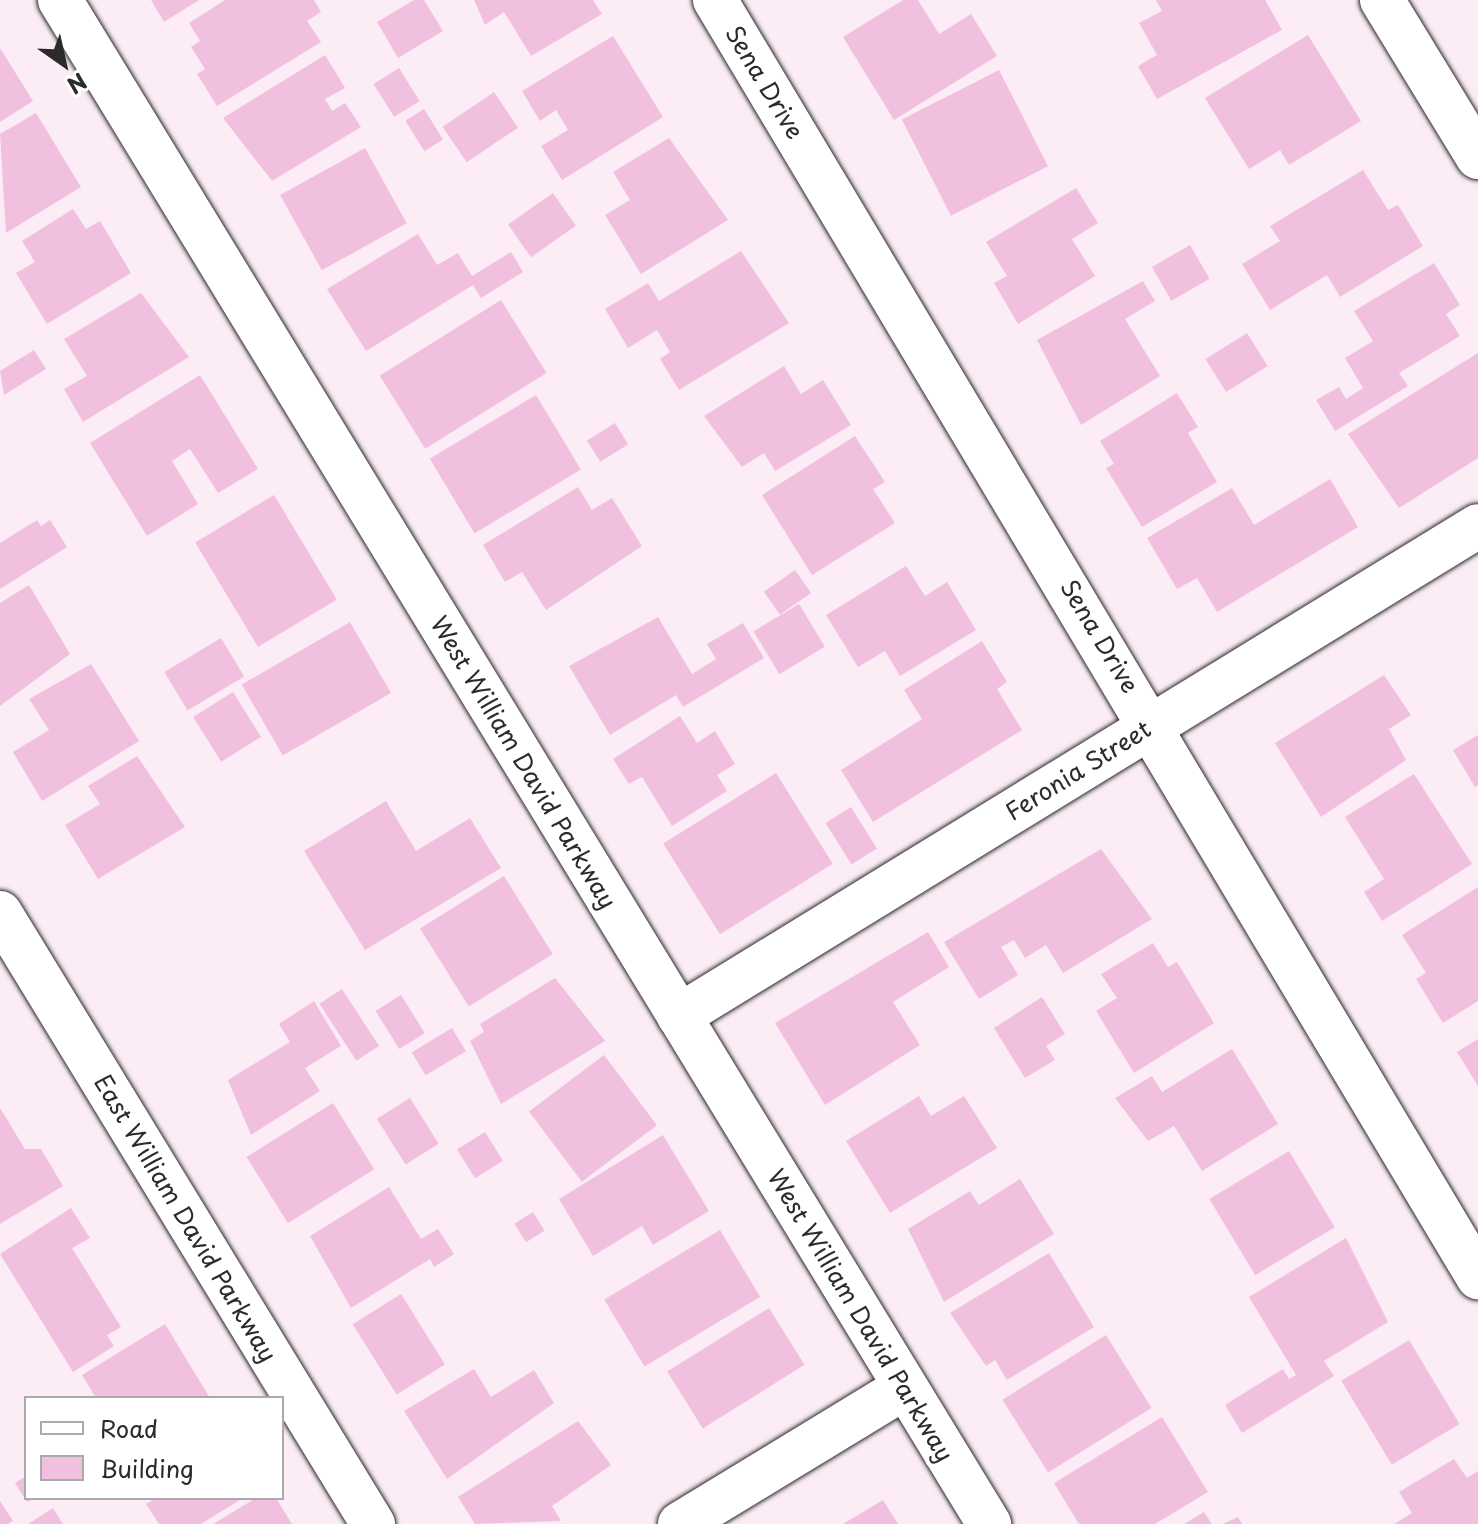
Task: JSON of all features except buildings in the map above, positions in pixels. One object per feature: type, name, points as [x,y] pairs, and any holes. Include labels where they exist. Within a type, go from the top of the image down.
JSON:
[{"type":"street","name":"West William David Parkway","points":[[60,0],[989,1524]]},
{"type":"street","name":"Sena Drive","points":[[715,0],[1153,723],[1478,1277]]},
{"type":"street","points":[[1382,0],[1478,157]]},
{"type":"street","name":"Feronia Street","points":[[679,1016],[1478,526]]},
{"type":"street","name":"East William David Parkway","points":[[0,913],[373,1524]]},
{"type":"street","points":[[680,1524],[905,1387]]}]
